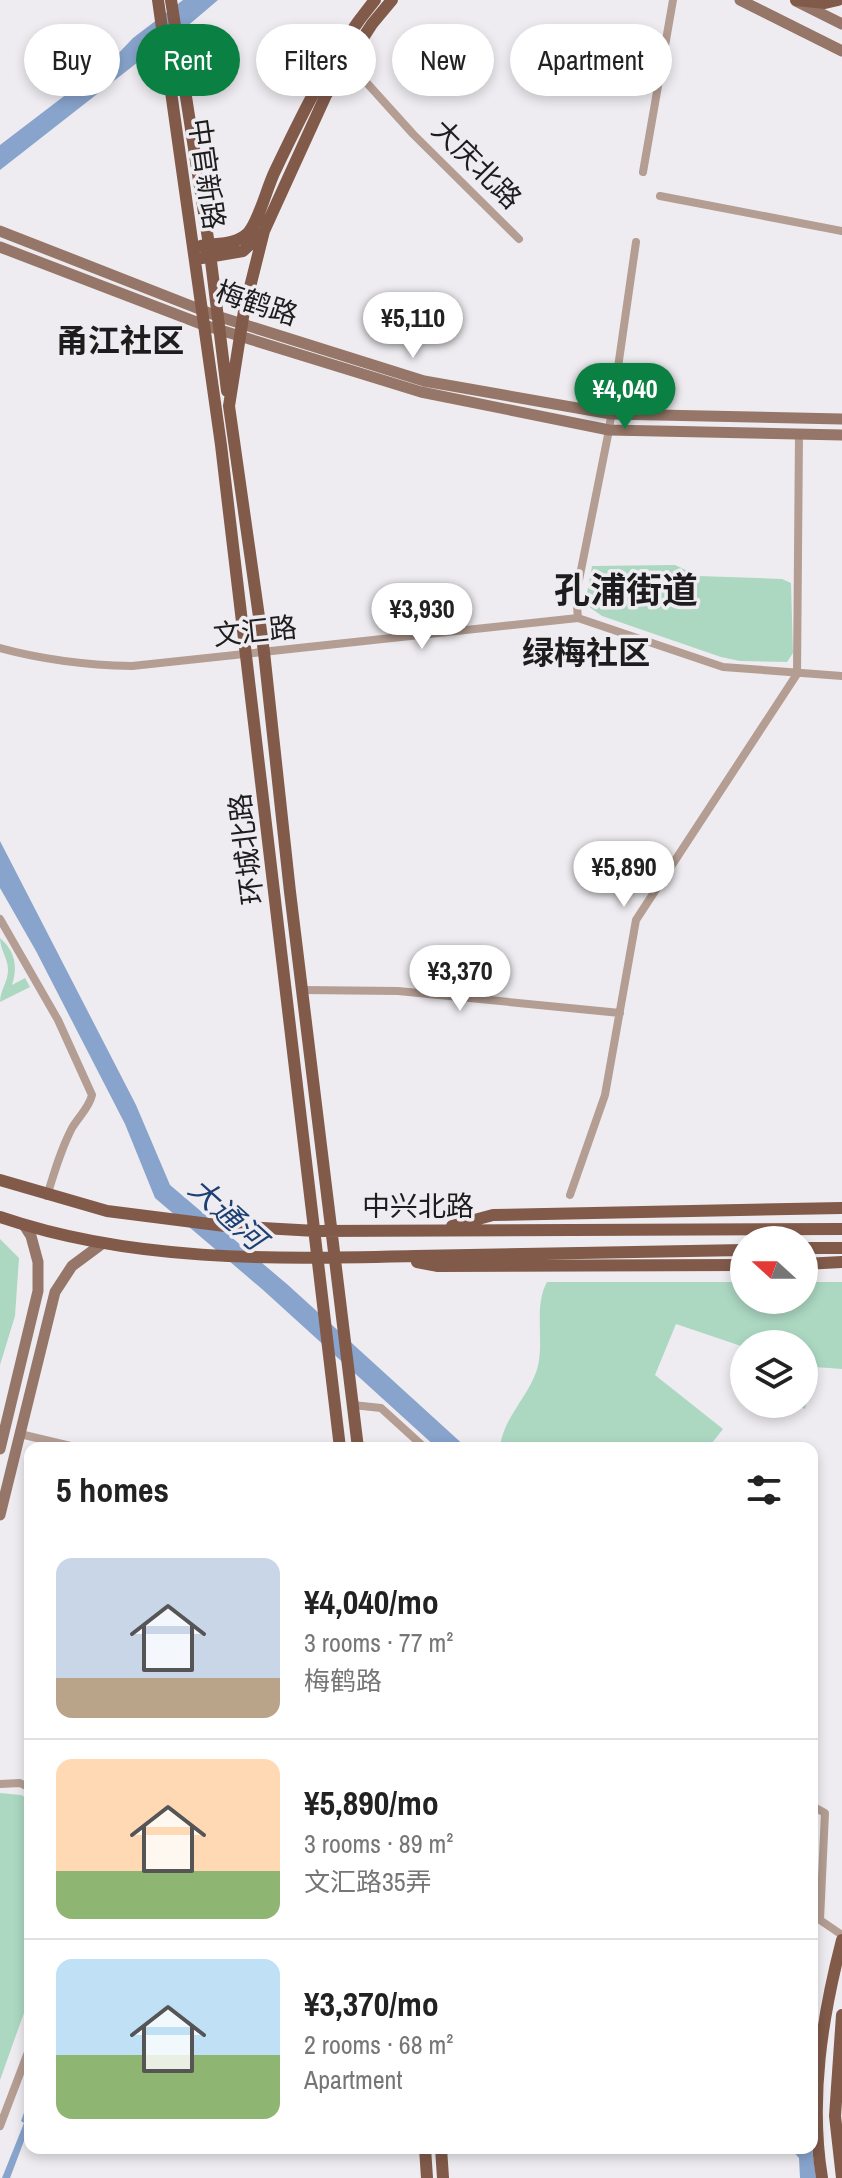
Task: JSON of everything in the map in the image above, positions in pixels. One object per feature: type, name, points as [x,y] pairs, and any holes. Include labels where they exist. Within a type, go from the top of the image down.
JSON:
[{"type":"main road","name":"中官新路","points":[[158,0],[194,253]]},
{"type":"main road","name":"中官新路","points":[[171,0],[209,251]]},
{"type":"main road","points":[[357,24],[375,0]]},
{"type":"main road","name":"环城北路","points":[[374,24],[392,0]]},
{"type":"main road","points":[[795,0],[825,3],[838,0]]},
{"type":"main road","points":[[209,251],[240,239],[250,231],[267,186],[312,96]]},
{"type":"main road","name":"环城北路","points":[[229,406],[241,330],[264,231],[326,96]]},
{"type":"main road","points":[[194,253],[243,251],[264,231]]},
{"type":"main road","name":"环城北路","points":[[209,251],[264,652],[357,1442]]},
{"type":"main road","name":"环城北路","points":[[194,253],[247,654],[339,1442]]},
{"type":"main road","name":"中兴北路","points":[[0,1180],[107,1211],[225,1226],[316,1231],[842,1229]]},
{"type":"main road","points":[[438,1230],[493,1215],[842,1208]]},
{"type":"main road","name":"中兴北路","points":[[0,1217],[103,1243],[244,1258],[730,1250]]},
{"type":"main road","points":[[818,1248],[842,1248]]},
{"type":"main road","points":[[386,1257],[438,1266],[730,1265]]},
{"type":"main road","points":[[818,1263],[842,1262]]},
{"type":"main road","points":[[818,2083],[828,1993],[842,1938]]},
{"type":"main road","points":[[842,2015],[835,2116],[842,2178]]},
{"type":"main road","points":[[818,2109],[822,2178]]},
{"type":"main road","points":[[425,2154],[427,2178]]},
{"type":"main road","points":[[441,2154],[443,2178]]},
{"type":"street","points":[[643,172],[673,0]]},
{"type":"street","points":[[740,0],[842,51]]},
{"type":"street","points":[[795,0],[842,24]]},
{"type":"street","name":"大庆北路","points":[[376,93],[519,239]]},
{"type":"street","points":[[660,196],[842,231]]},
{"type":"street","name":"梅鹤路","points":[[0,231],[202,311],[218,323],[424,381],[611,414],[842,419]]},
{"type":"street","points":[[578,618],[576,595],[609,430],[636,242]]},
{"type":"street","name":"梅鹤路","points":[[0,247],[204,325],[218,323]]},
{"type":"street","name":"梅鹤路","points":[[241,330],[421,392],[609,430],[842,435]]},
{"type":"street","points":[[570,1195],[605,1095],[636,920],[797,674],[799,434]]},
{"type":"street","name":"文汇路","points":[[0,648],[42,659],[85,665],[132,666],[578,618],[723,667],[842,676]]},
{"type":"street","points":[[0,919],[58,1020],[92,1095],[63,1148],[47,1196]]},
{"type":"street","points":[[302,990],[398,991],[620,1013]]},
{"type":"street","points":[[0,1449],[38,1291],[38,1262],[31,1236],[24,1225]]},
{"type":"street","points":[[0,1515],[59,1283],[72,1266],[103,1243]]},
{"type":"street","points":[[353,1405],[381,1408],[418,1442]]},
{"type":"street","points":[[20,1434],[54,1442]]},
{"type":"street","points":[[0,1784],[24,1785]]},
{"type":"street","points":[[818,1809],[825,1813],[820,1920],[842,1938]]},
{"type":"street","points":[[0,2126],[24,2063]]},
{"type":"green space","points":[[675,565],[699,576],[782,579],[791,583],[793,653],[787,662],[740,661],[721,657],[602,616],[585,604],[592,566]]},
{"type":"green space","points":[[0,938],[14,959],[12,985],[25,978],[30,987],[0,1002],[8,970]]},
{"type":"green space","points":[[0,1239],[19,1258],[15,1316],[0,1365]]},
{"type":"green space","points":[[547,1282],[730,1282],[730,1314],[818,1314],[818,1282],[842,1282],[842,1369],[818,1367],[818,1330],[730,1330],[730,1342],[676,1324],[655,1375],[723,1429],[713,1442],[501,1442],[509,1420],[535,1375],[540,1352],[540,1304]]},
{"type":"green space","points":[[0,1793],[24,1797],[24,2013],[0,2080]]},
{"type":"water","points":[[183,0],[218,0],[190,24],[151,24]]},
{"type":"water","points":[[136,36],[136,64],[120,76],[120,52]]},
{"type":"water","points":[[64,96],[95,96],[0,170],[0,145]]},
{"type":"water","points":[[0,841],[136,1105],[170,1185],[288,1285],[460,1442],[430,1442],[262,1289],[155,1198],[125,1124],[0,888]]},
{"type":"water","points":[[24,2123],[24,2141],[10,2178],[2,2178]]},
{"type":"water","points":[[795,2154],[813,2154],[816,2178],[800,2178],[799,2158]]},
{"type":"district","name":"甬江社区","points":[[120,341]]},
{"type":"district","name":"孔浦街道","points":[[626,590]]},
{"type":"district","name":"绿梅社区","points":[[586,653]]},
{"type":"water label","name":"大通河","points":[[227,1214]]}]
